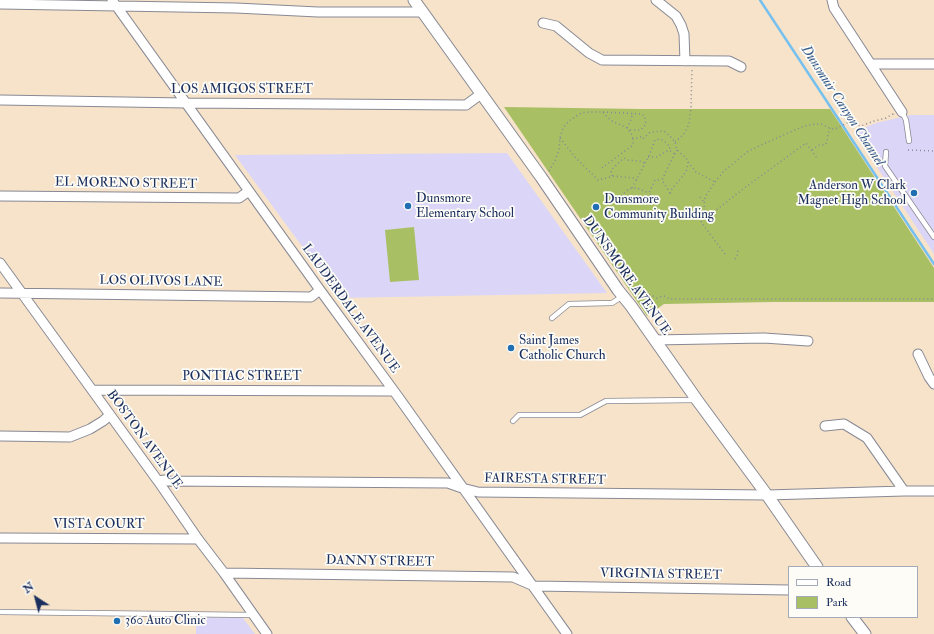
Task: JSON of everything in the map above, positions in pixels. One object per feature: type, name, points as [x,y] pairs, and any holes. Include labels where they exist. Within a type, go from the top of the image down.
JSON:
[{"type":"street","name":"DUNSMORE AVENUE","points":[[414,0],[654,340],[816,566]]},
{"type":"street","points":[[656,0],[676,16],[681,25],[684,34],[688,61]]},
{"type":"street","points":[[832,0],[834,8],[900,108]]},
{"type":"street","points":[[0,4],[115,3],[323,12],[422,12]]},
{"type":"street","name":"LAUDERDALE AVENUE","points":[[115,3],[185,103],[534,586],[567,634]]},
{"type":"street","points":[[543,23],[556,26],[589,53],[602,60],[729,61],[741,67]]},
{"type":"street","points":[[872,64],[934,64]]},
{"type":"street","name":"LOS AMIGOS STREET","points":[[0,100],[466,105],[481,94]]},
{"type":"street","name":"EL MORENO STREET","points":[[0,196],[239,198],[249,191]]},
{"type":"street","name":"BOSTON AVENUE","points":[[0,262],[267,634]]},
{"type":"street","name":"LOS OLIVOS LANE","points":[[0,293],[311,297],[320,290]]},
{"type":"street","points":[[654,340],[764,338],[808,341]]},
{"type":"street","points":[[918,354],[934,384]]},
{"type":"street","name":"PONTIAC STREET","points":[[92,390],[393,391]]},
{"type":"street","points":[[0,436],[70,437],[90,429],[110,415]]},
{"type":"street","points":[[825,426],[844,424],[867,438],[904,491]]},
{"type":"street","name":"FAIRESTA STREET","points":[[158,481],[448,482],[462,488],[478,492],[766,495],[934,491]]},
{"type":"street","name":"VISTA COURT","points":[[0,538],[198,539]]},
{"type":"street","name":"DANNY STREET","points":[[224,573],[514,577],[534,586]]},
{"type":"street","name":"VIRGINIA STREET","points":[[534,586],[788,590]]},
{"type":"street","points":[[853,618],[865,634]]},
{"type":"lane","points":[[900,108],[906,120],[909,141]]},
{"type":"lane","points":[[886,152],[885,166],[934,237]]},
{"type":"lane","points":[[552,318],[569,304],[612,303],[624,296]]},
{"type":"lane","points":[[513,420],[519,415],[580,415],[606,401],[697,400]]},
{"type":"lane","points":[[0,612],[253,615]]},
{"type":"path","points":[[675,142],[684,134],[689,124],[691,107],[688,61]]},
{"type":"path","points":[[701,222],[705,211],[705,197],[724,171],[747,152],[804,126],[821,124],[835,129],[848,123],[861,126],[886,118],[893,114],[890,109],[900,108]]},
{"type":"path","points":[[541,178],[550,170],[555,161],[559,150],[562,128],[569,120],[581,113],[603,112],[642,114],[645,117],[646,124],[641,130],[629,130]]},
{"type":"path","points":[[602,168],[633,145],[632,135],[629,130],[612,121],[603,112]]},
{"type":"path","points":[[626,128],[630,122],[632,113]]},
{"type":"path","points":[[812,150],[820,145],[825,145],[830,128]]},
{"type":"path","points":[[633,139],[641,137],[643,139],[652,132],[662,131],[668,134],[675,142],[677,150],[686,158],[696,172],[715,182]]},
{"type":"path","points":[[560,138],[575,157],[598,180],[624,176],[637,180]]},
{"type":"path","points":[[632,188],[655,140],[660,139],[664,141],[670,147],[670,150],[675,154]]},
{"type":"path","points":[[701,222],[806,143],[817,158]]},
{"type":"path","points":[[648,157],[657,157],[670,150]]},
{"type":"path","points":[[662,180],[677,150]]},
{"type":"path","points":[[908,150],[934,151]]},
{"type":"path","points":[[612,177],[611,170],[624,158],[645,163]]},
{"type":"path","points":[[662,180],[670,195],[672,189],[686,172],[688,162]]},
{"type":"path","points":[[650,193],[655,180],[662,180]]},
{"type":"path","points":[[616,202],[626,191],[632,188],[637,188],[650,193],[659,204]]},
{"type":"path","points":[[700,197],[704,203]]},
{"type":"path","points":[[701,222],[725,254]]},
{"type":"path","points":[[735,259],[738,250]]},
{"type":"path","points":[[631,306],[648,294],[658,298],[664,296],[670,299],[934,299]]},
{"type":"shaded area","name":"Anderson W Clark Magnet High School","points":[[910,115],[934,115],[934,254],[854,132],[876,123]]},
{"type":"shaded area","name":"Dunsmore Elementary School","points":[[507,153],[607,293],[340,298],[235,155]]},
{"type":"shaded area","points":[[196,617],[243,618],[255,634],[196,634]]},
{"type":"green space","points":[[504,107],[830,109],[934,268],[934,302],[664,304],[647,316]]},
{"type":"green space","points":[[414,227],[419,280],[390,282],[385,230]]},
{"type":"waterway","name":"Dunsmuir Canyon Channel","points":[[760,0],[934,264]]},
{"type":"place","name":"Anderson W Clark Magnet High School","points":[[914,193]]},
{"type":"place","name":"Dunsmore Elementary School","points":[[408,206]]},
{"type":"place","name":"Dunsmore Community Building","points":[[596,207]]},
{"type":"place","name":"Saint James Catholic Church","points":[[511,348]]},
{"type":"place","name":"360 Auto Clinic","points":[[117,621]]}]
